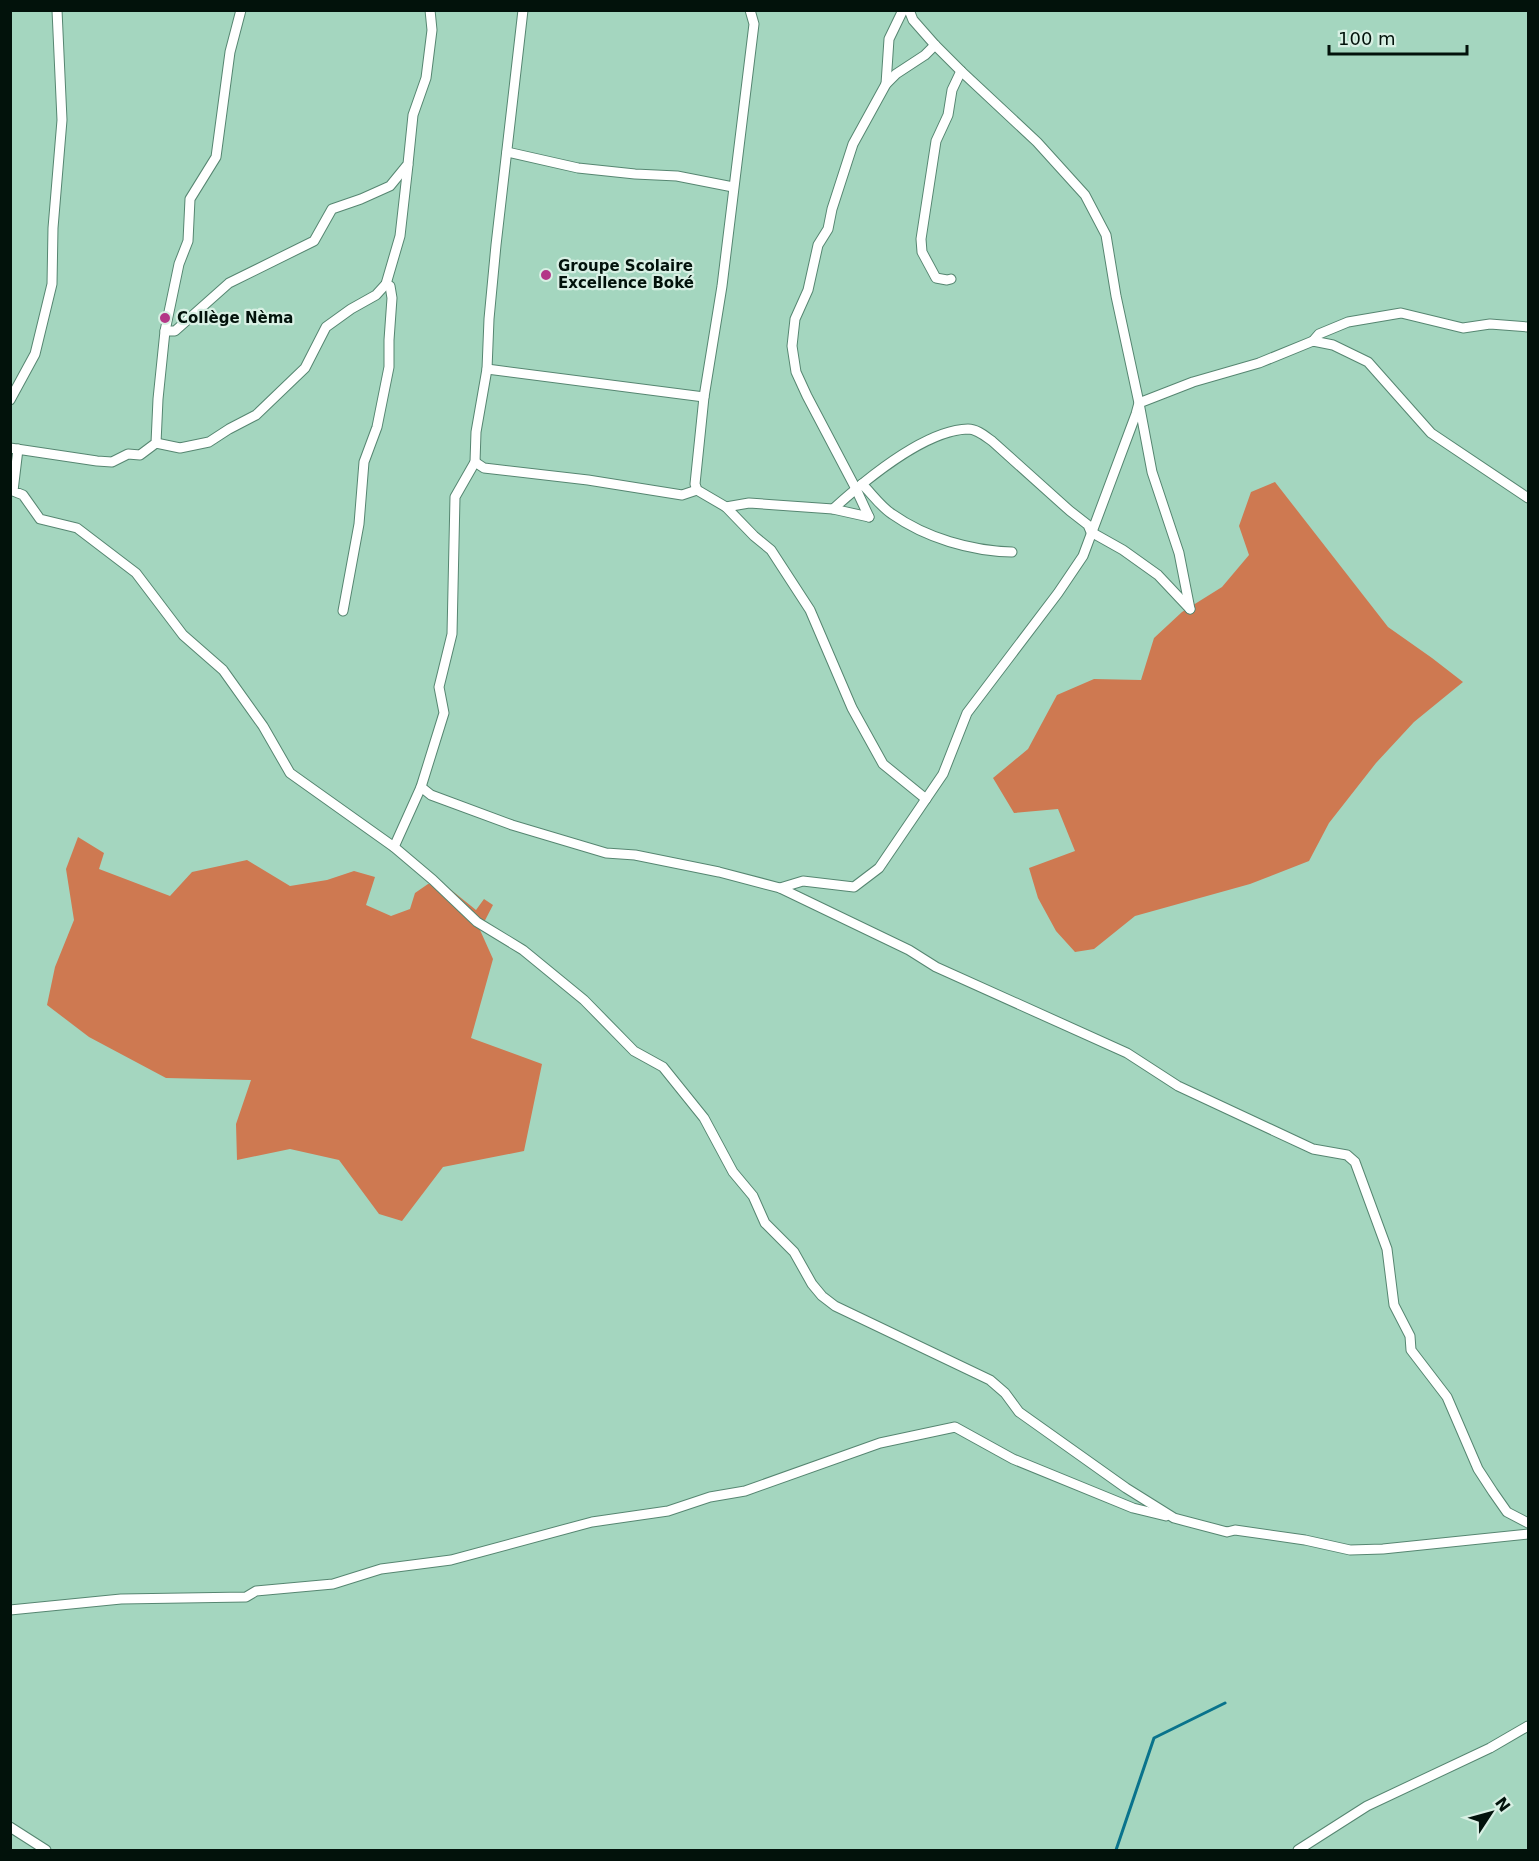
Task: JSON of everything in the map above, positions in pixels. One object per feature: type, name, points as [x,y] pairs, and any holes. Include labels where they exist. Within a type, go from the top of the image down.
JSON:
[{"type":"street","points":[[10,400],[35,354],[52,284],[53,228],[62,120],[57,10]]},
{"type":"street","points":[[242,10],[230,51],[216,157],[190,199],[188,241],[179,264],[165,331],[156,443],[141,456],[128,454],[112,462],[97,462],[14,449],[13,490],[23,495],[39,519],[76,528],[136,573],[183,635],[223,670],[263,726],[290,773],[394,847],[434,880],[477,922],[523,950],[584,1000],[633,1051],[663,1067],[704,1118],[732,1172],[753,1196],[765,1223],[794,1252],[812,1284],[822,1296],[835,1306],[990,1380],[1019,1412],[1126,1488],[1174,1518]]},
{"type":"street","points":[[156,443],[180,448],[209,442],[256,415],[305,368],[326,327],[376,295],[386,284],[400,236],[413,115],[426,78],[432,30],[430,10]]},
{"type":"street","points":[[394,847],[421,787],[444,713],[439,687],[452,634],[455,497],[475,462],[476,432],[487,369],[489,319],[523,10]]},
{"type":"street","points":[[750,10],[754,24],[722,286],[704,397],[694,484],[697,490],[726,507],[771,550],[810,610],[852,708],[883,764],[926,799]]},
{"type":"street","points":[[886,84],[889,39],[903,10]]},
{"type":"street","points":[[833,509],[859,486],[905,453],[942,434],[969,429],[981,433],[992,441],[1088,525],[1091,532],[1123,550],[1158,575],[1190,609],[1179,553],[1152,472],[1116,296],[1106,235],[1085,195],[1037,142],[935,45],[913,20],[909,10]]},
{"type":"street","points":[[726,507],[749,503],[833,509],[869,517],[859,486],[807,396],[796,372],[792,346],[795,320],[809,283],[814,255],[828,229],[832,209],[853,144],[886,84],[935,45]]},
{"type":"street","points":[[951,279],[936,278],[922,252],[921,239],[936,141],[948,114],[952,90],[961,71]]},
{"type":"street","points":[[507,152],[578,168],[677,176],[733,187]]},
{"type":"street","points":[[165,331],[175,331],[229,284],[314,241],[332,209],[390,186],[408,164]]},
{"type":"street","points":[[343,610],[359,524],[364,462],[377,427],[389,367],[392,298],[390,286],[386,284]]},
{"type":"street","points":[[1139,403],[1193,382],[1259,363],[1348,322],[1401,313],[1463,328],[1490,324],[1528,327]]},
{"type":"street","points":[[1313,340],[1333,345],[1368,362],[1431,433],[1528,498]]},
{"type":"street","points":[[487,369],[704,397]]},
{"type":"street","points":[[780,888],[803,881],[855,887],[879,868],[943,774],[967,713],[1058,593],[1083,556],[1139,403]]},
{"type":"street","points":[[475,462],[484,468],[588,480],[682,495],[697,490]]},
{"type":"street","points":[[859,486],[890,513],[939,538],[980,549],[1012,552]]},
{"type":"street","points":[[421,787],[431,795],[512,825],[606,854],[635,855],[780,888],[909,950],[936,967],[1127,1053],[1178,1086],[1313,1149],[1347,1155],[1355,1162],[1387,1249],[1394,1305],[1410,1336],[1411,1350],[1447,1397],[1478,1469],[1493,1492],[1507,1512],[1528,1523]]},
{"type":"street","points":[[10,1610],[121,1599],[246,1597],[256,1591],[333,1584],[381,1569],[452,1560],[592,1522],[668,1512],[710,1497],[745,1491],[880,1443],[955,1427],[1013,1459],[1133,1508],[1227,1532],[1235,1530],[1305,1540],[1350,1550],[1383,1549],[1528,1534]]},
{"type":"street","points":[[1298,1851],[1367,1806],[1490,1748],[1528,1726]]},
{"type":"street","points":[[10,1827],[46,1851]]},
{"type":"shaded area","points":[[1275,482],[1388,627],[1463,682],[1414,722],[1376,763],[1329,823],[1309,861],[1250,884],[1135,916],[1094,949],[1075,952],[1056,931],[1038,898],[1029,868],[1075,851],[1058,809],[1014,813],[993,778],[1028,749],[1057,695],[1094,679],[1141,680],[1154,638],[1182,612],[1222,587],[1249,555],[1239,526],[1251,492]]},
{"type":"shaded area","points":[[78,837],[104,853],[99,869],[170,896],[192,872],[247,860],[290,886],[327,880],[354,871],[375,877],[366,905],[391,916],[410,909],[415,893],[428,884],[445,885],[476,910],[484,899],[493,905],[480,930],[493,959],[471,1038],[542,1064],[524,1151],[443,1167],[402,1221],[379,1214],[339,1160],[290,1149],[237,1160],[236,1124],[251,1080],[166,1078],[89,1037],[47,1005],[55,967],[74,920],[66,869]]},
{"type":"waterway","points":[[1116,1850],[1154,1738],[1225,1703]]},
{"type":"place","name":"Groupe Scolaire Excellence Boké","points":[[546,275]]},
{"type":"place","name":"Collège Nèma","points":[[165,318]]}]
